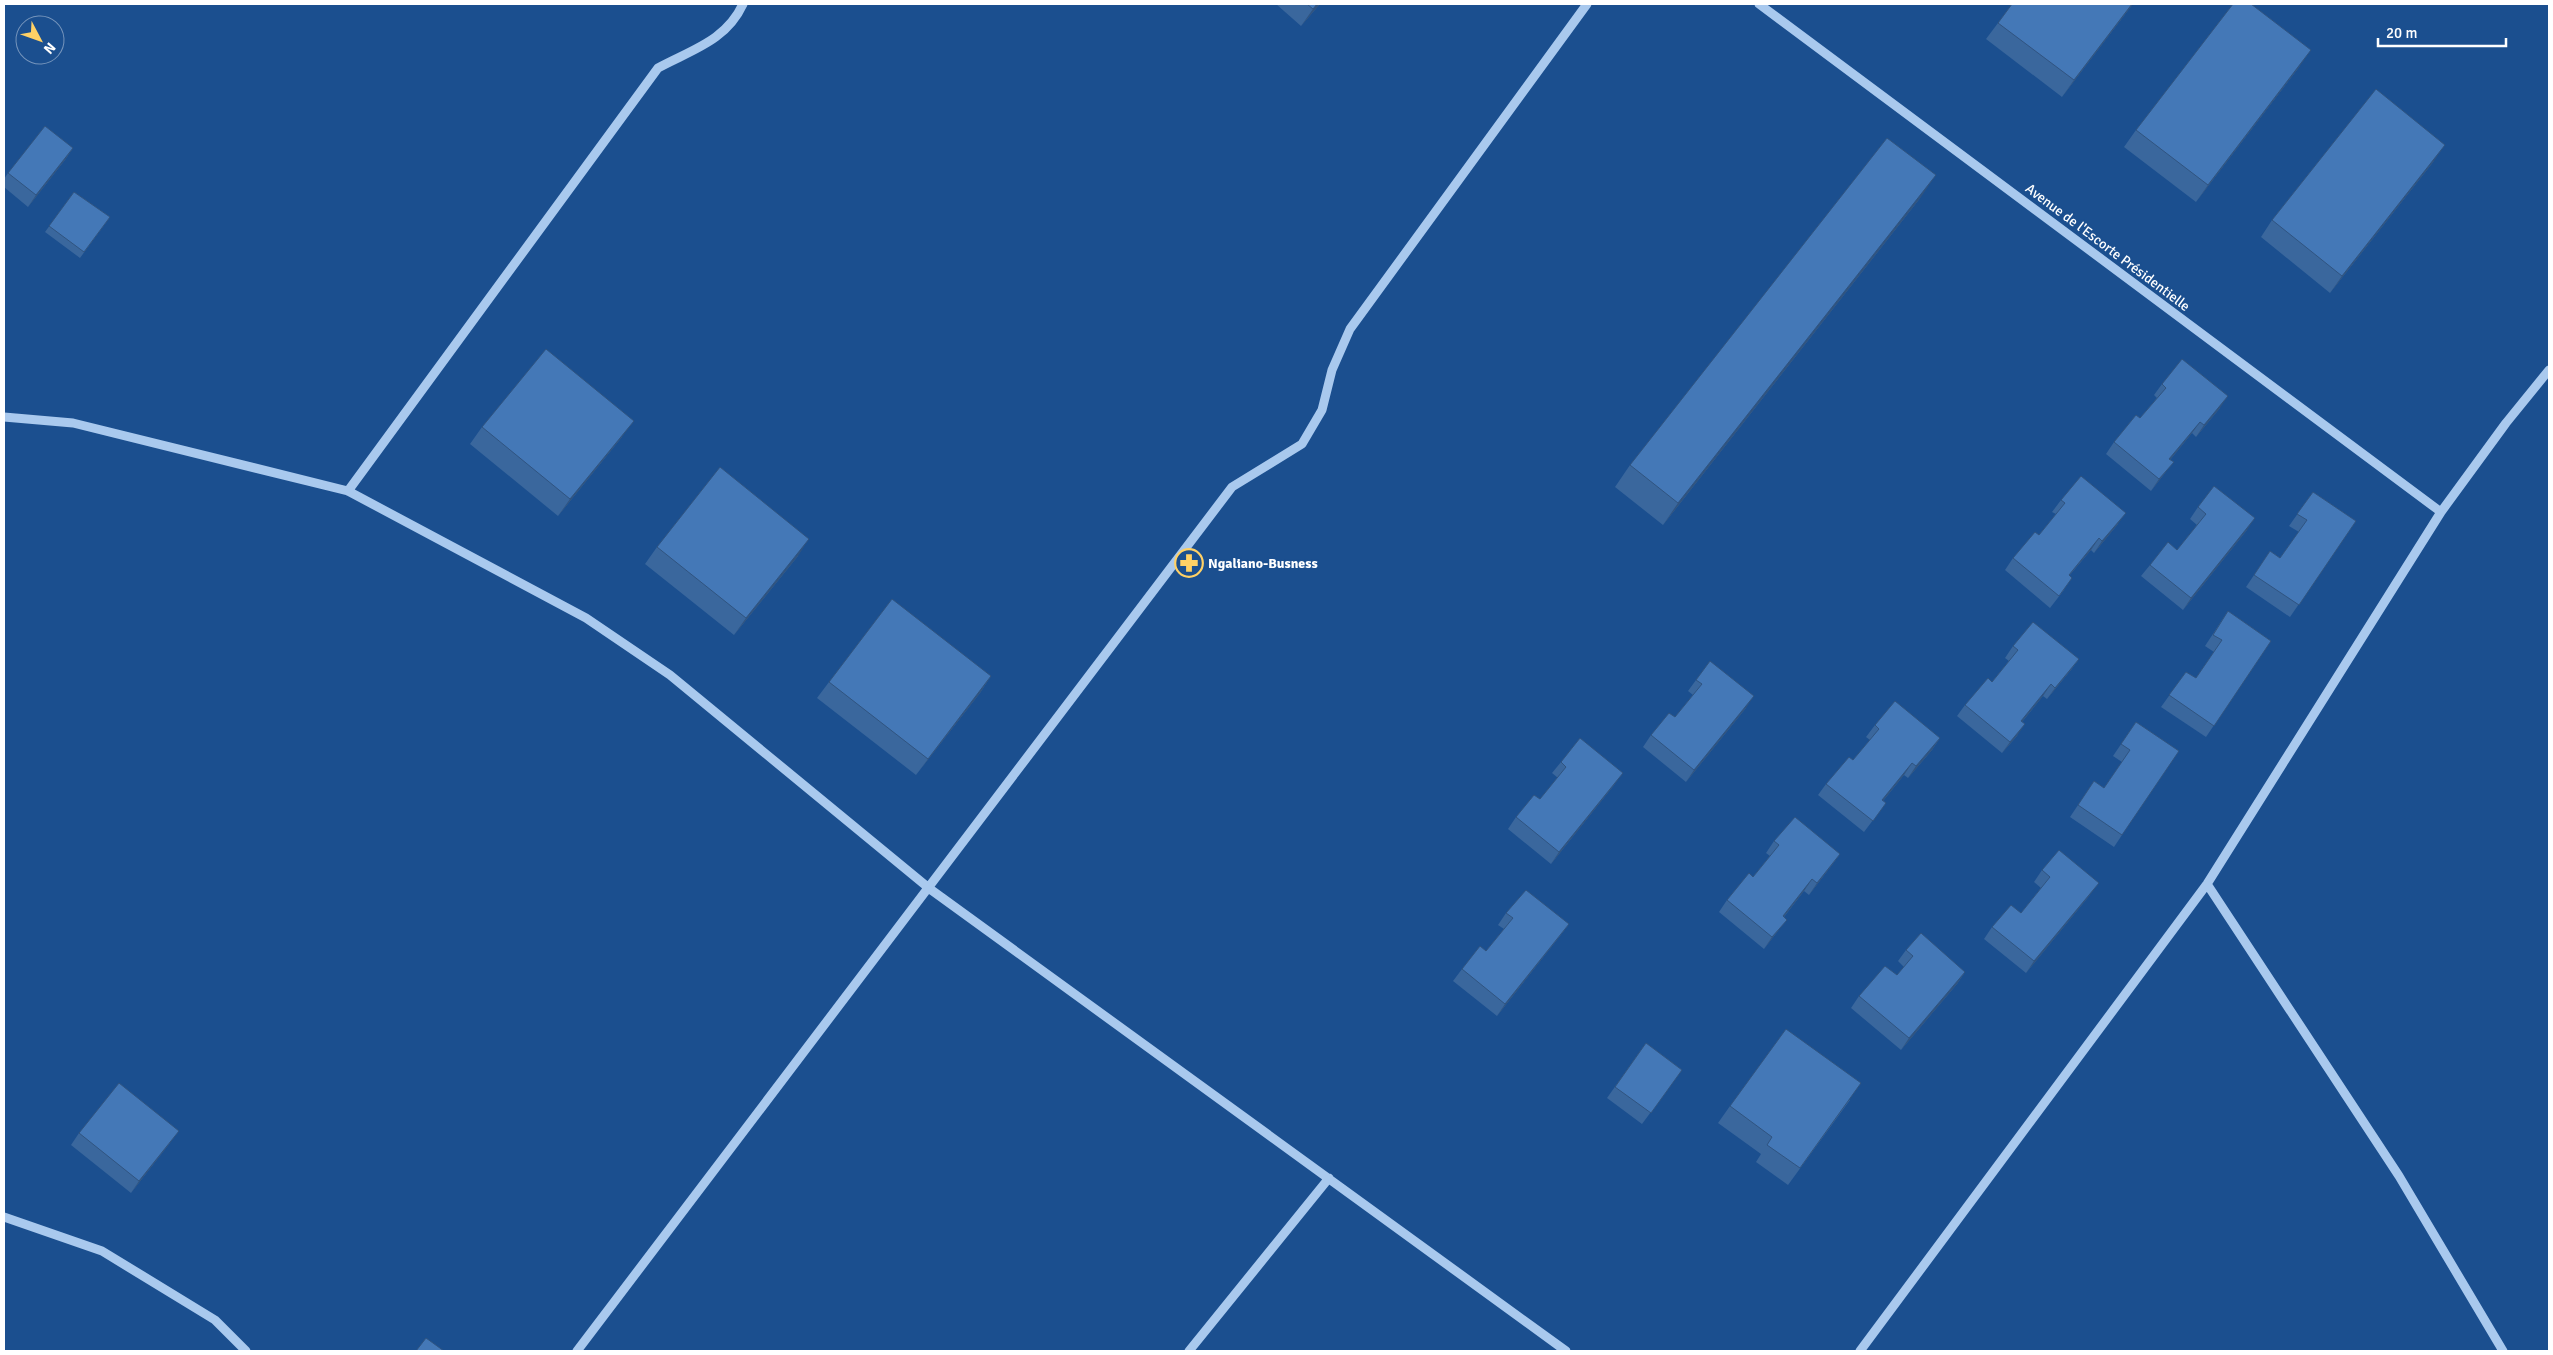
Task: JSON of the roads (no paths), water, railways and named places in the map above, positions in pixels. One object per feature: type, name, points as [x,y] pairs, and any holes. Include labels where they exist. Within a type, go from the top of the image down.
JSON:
[{"type":"street","points":[[348,491],[658,68],[714,40],[737,16],[743,4]]},
{"type":"street","points":[[577,1351],[930,889],[1232,487],[1302,444],[1322,410],[1332,370],[1350,329],[1587,4]]},
{"type":"street","name":"Avenue de l'Escorte Présidentielle","points":[[1759,4],[2442,512]]},
{"type":"street","points":[[1860,1351],[2207,884],[2442,512],[2506,423],[2549,370]]},
{"type":"street","points":[[4,417],[73,423],[348,491],[586,618],[670,675],[930,889],[1566,1351]]},
{"type":"street","points":[[2207,884],[2398,1176],[2503,1351]]},
{"type":"street","points":[[1189,1351],[1329,1178]]},
{"type":"street","points":[[4,1218],[102,1251],[214,1320],[246,1351]]},
{"type":"place","name":"Ngaliano-Busness","points":[[1189,563]]}]
